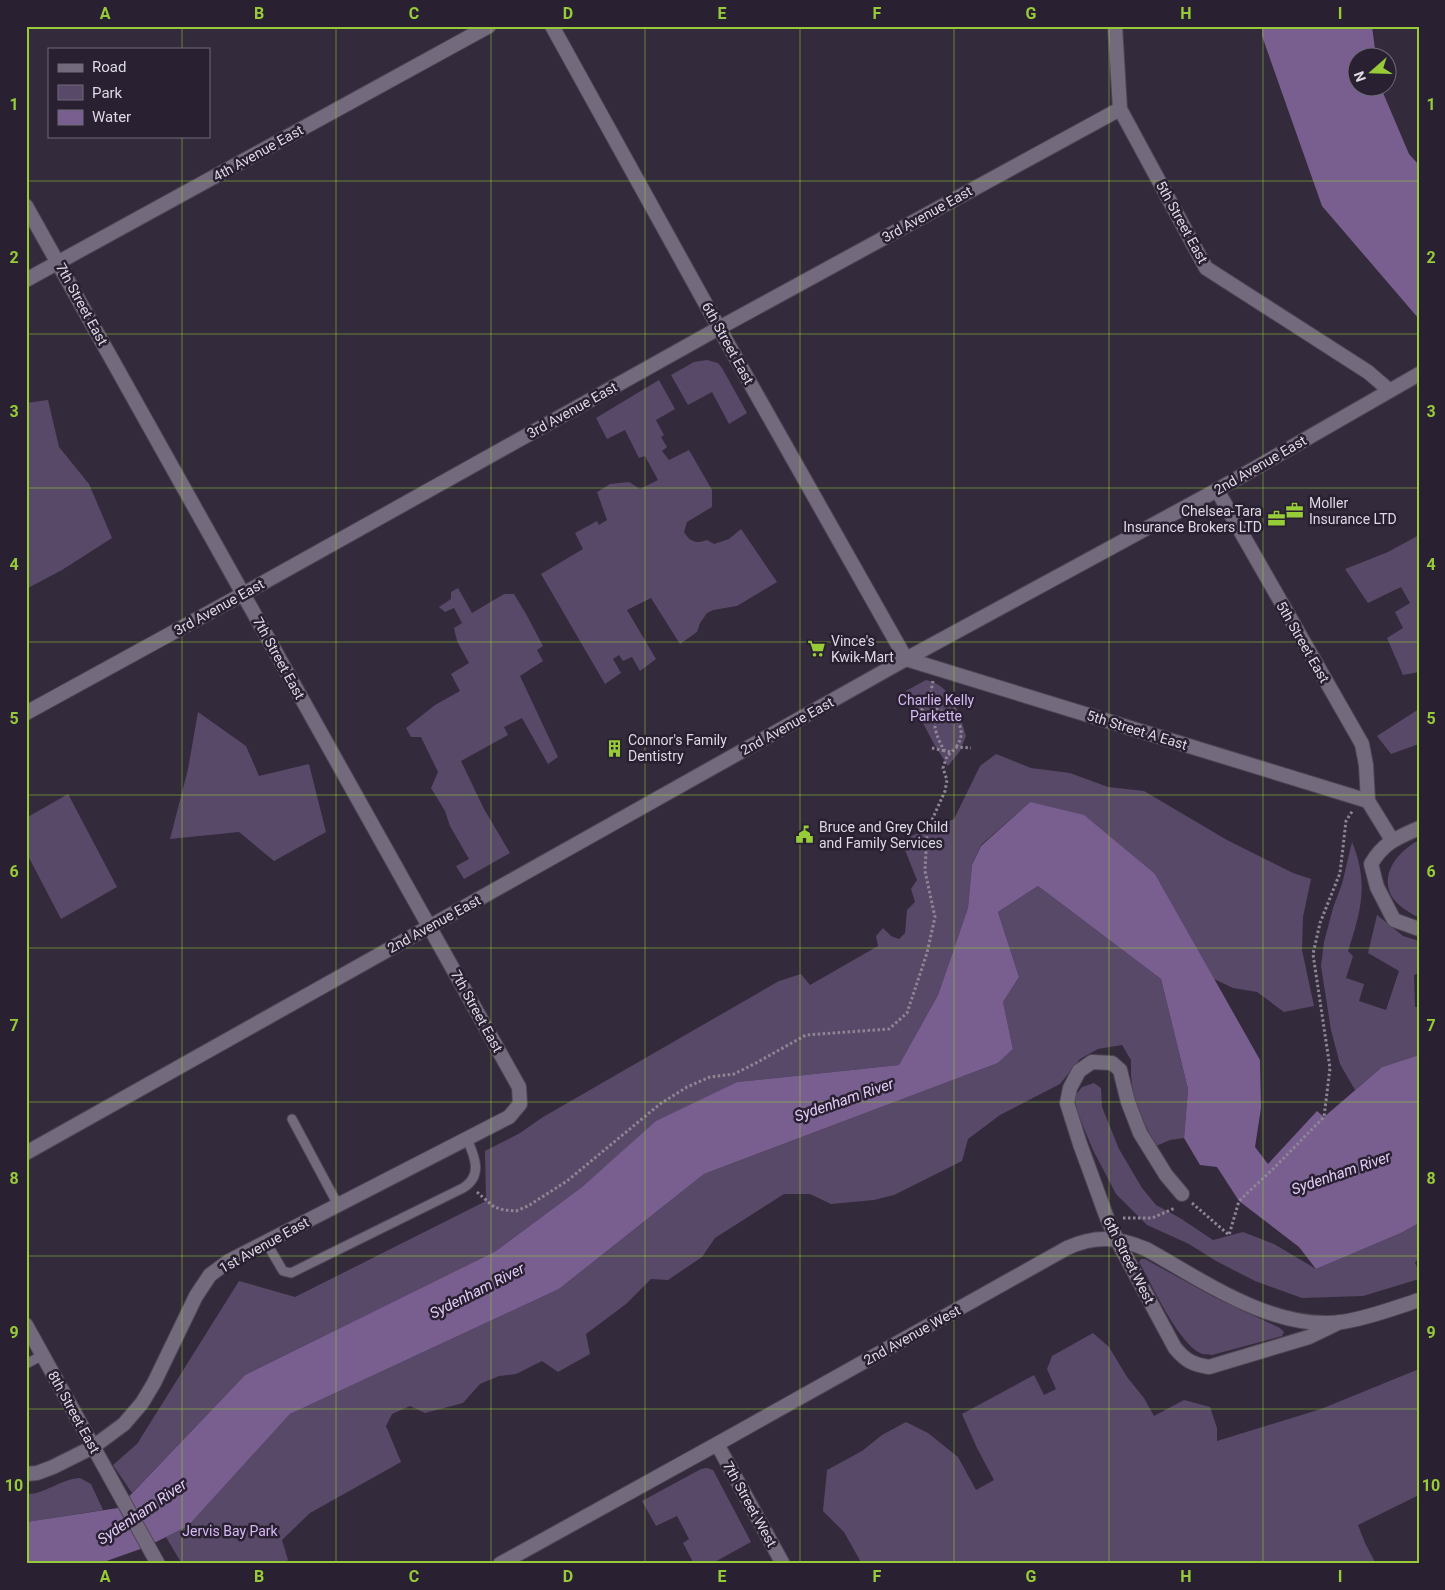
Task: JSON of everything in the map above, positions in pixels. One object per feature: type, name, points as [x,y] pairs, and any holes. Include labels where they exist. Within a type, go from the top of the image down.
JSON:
[{"type":"street","name":"4th Avenue East","points":[[26,280],[489,26]]},
{"type":"street","name":"6th Street East","points":[[552,26],[719,328],[906,659]]},
{"type":"street","name":"5th Street East","points":[[1115,26],[1120,109],[1206,268],[1368,372],[1389,390]]},
{"type":"street","name":"3rd Avenue East","points":[[26,713],[719,328],[1120,109]]},
{"type":"street","name":"7th Street East","points":[[26,206],[519,1086],[520,1104],[516,1112]]},
{"type":"street","name":"2nd Avenue East","points":[[26,1154],[906,659],[1217,490],[1419,374]]},
{"type":"street","name":"5th Street East","points":[[1217,490],[1362,744],[1366,765],[1368,801]]},
{"type":"street","name":"5th Street A East","points":[[906,659],[1368,801]]},
{"type":"street","points":[[1368,801],[1392,840]]},
{"type":"street","points":[[1419,828],[1392,840],[1379,851],[1371,864],[1377,887],[1394,920],[1419,929]]},
{"type":"street","name":"6th Street West","points":[[1182,1202],[1140,1133],[1128,1102],[1120,1070],[1112,1063],[1092,1062],[1079,1071],[1070,1088],[1067,1103],[1107,1218],[1116,1240],[1175,1348],[1184,1358],[1196,1364],[1209,1366],[1309,1337],[1340,1322],[1363,1318],[1419,1300]]},
{"type":"street","name":"1st Avenue East","points":[[26,1474],[38,1473],[53,1468],[93,1447],[124,1424],[142,1403],[196,1296],[210,1275],[230,1261],[516,1112]]},
{"type":"street","name":"2nd Avenue West","points":[[500,1564],[1082,1241],[1098,1238],[1133,1243],[1247,1305],[1287,1318],[1311,1322],[1340,1322]]},
{"type":"street","name":"8th Street East","points":[[26,1325],[158,1564]]},
{"type":"street","name":"7th Street West","points":[[717,1444],[783,1564]]},
{"type":"lane","points":[[292,1119],[338,1205]]},
{"type":"lane","points":[[266,1242],[283,1271],[291,1274],[470,1184],[474,1179],[475,1164],[474,1153],[467,1139]]},
{"type":"lane","points":[[26,1364],[43,1355]]},
{"type":"path","points":[[916,719],[927,703],[932,688],[934,668]]},
{"type":"path","points":[[470,1184],[494,1207],[516,1211],[528,1206],[567,1181],[660,1104],[687,1087],[710,1078],[734,1074],[806,1035],[890,1029],[907,1013],[927,953],[935,916],[925,872],[927,831],[945,791],[947,780],[943,768],[947,756],[960,742],[961,729],[959,722],[955,718],[937,711],[927,703],[907,702]]},
{"type":"path","points":[[937,711],[935,725],[945,751]]},
{"type":"path","points":[[957,747],[971,748]]},
{"type":"path","points":[[932,748],[951,753]]},
{"type":"path","points":[[1107,1218],[1152,1218],[1182,1202],[1193,1204],[1229,1235],[1239,1201],[1324,1117],[1330,1068],[1313,954],[1320,924],[1340,873],[1346,821],[1352,811],[1368,801]]},
{"type":"path","points":[[1182,1202],[1193,1204]]},
{"type":"green space","points":[[707,360],[718,363],[722,368],[747,413],[729,424],[712,392],[688,405],[671,375],[694,362]]},
{"type":"green space","points":[[659,380],[675,409],[656,420],[664,435],[661,437],[667,447],[662,451],[669,460],[689,450],[712,490],[712,507],[687,522],[684,532],[694,541],[707,540],[714,544],[729,539],[741,529],[777,582],[737,606],[713,610],[707,613],[700,623],[697,632],[680,644],[651,598],[627,610],[656,659],[640,671],[632,657],[623,661],[619,655],[613,659],[621,673],[605,684],[541,574],[583,549],[575,533],[597,521],[599,525],[607,520],[597,492],[610,484],[629,482],[640,489],[658,480],[645,456],[639,458],[625,430],[607,439],[596,418]]},
{"type":"green space","points":[[48,400],[59,447],[89,484],[112,538],[62,570],[26,589],[26,403]]},
{"type":"green space","points":[[1419,535],[1419,672],[1403,675],[1387,638],[1403,628],[1395,612],[1410,603],[1401,587],[1368,603],[1345,569],[1388,552]]},
{"type":"green space","points":[[458,588],[472,613],[504,594],[514,594],[526,614],[543,646],[537,650],[543,661],[520,676],[558,757],[548,764],[522,718],[504,727],[508,735],[461,761],[484,809],[510,853],[464,879],[456,866],[469,859],[431,788],[438,772],[421,737],[411,737],[406,728],[435,705],[460,691],[451,674],[469,663],[457,641],[454,628],[462,623],[454,608],[445,612],[439,607],[451,599],[451,592]]},
{"type":"green space","name":"Charlie Kelly Parkette","points":[[926,680],[942,688],[953,701],[966,736],[960,751],[948,766],[906,691]]},
{"type":"green space","points":[[1419,709],[1419,744],[1391,754],[1377,736]]},
{"type":"green space","points":[[198,712],[246,746],[259,776],[309,764],[326,832],[274,861],[239,832],[170,839],[188,769]]},
{"type":"green space","points":[[996,754],[1031,768],[1070,773],[1108,787],[1144,791],[1227,840],[1293,873],[1311,879],[1303,917],[1302,950],[1314,1006],[1284,1012],[1257,992],[1233,988],[1214,979],[1155,874],[1030,802],[981,845],[972,865],[968,908],[938,995],[899,1065],[737,1082],[657,1121],[582,1187],[496,1251],[245,1375],[132,1493],[113,1465],[137,1444],[239,1281],[295,1297],[486,1201],[485,1151],[520,1133],[543,1117],[779,981],[801,974],[810,985],[878,946],[876,936],[883,928],[891,936],[899,939],[905,933],[907,910],[915,902],[911,889],[917,880],[901,840],[954,819],[980,766]]},
{"type":"green space","points":[[68,794],[117,887],[61,919],[26,852],[26,818]]},
{"type":"green space","points":[[1419,840],[1419,918],[1396,902],[1388,886],[1388,878],[1393,863],[1398,856]]},
{"type":"green space","points":[[1352,842],[1362,884],[1359,910],[1348,951],[1353,956],[1346,978],[1364,984],[1359,1001],[1386,1010],[1399,971],[1368,953],[1377,915],[1403,936],[1419,941],[1419,973],[1414,975],[1415,1007],[1419,1007],[1419,1055],[1382,1067],[1355,1090],[1340,1064],[1331,1030],[1321,966],[1324,942],[1342,884]]},
{"type":"green space","name":"Jervis Bay Park","points":[[1038,886],[1161,979],[1188,1089],[1184,1138],[1170,1140],[1156,1146],[1138,1111],[1133,1093],[1131,1060],[1122,1045],[1098,1049],[1080,1059],[1060,1084],[1000,1115],[968,1139],[962,1161],[894,1195],[874,1200],[831,1204],[810,1194],[784,1194],[715,1238],[702,1257],[668,1280],[651,1279],[626,1304],[586,1334],[590,1354],[558,1372],[542,1361],[516,1374],[499,1376],[480,1384],[463,1403],[425,1413],[410,1406],[392,1414],[386,1426],[401,1462],[310,1513],[282,1540],[288,1560],[284,1564],[182,1564],[166,1537],[188,1526],[290,1414],[559,1289],[704,1174],[998,1063],[1013,1049],[1003,1002],[1019,977],[998,912]]},
{"type":"green space","points":[[1094,1083],[1101,1088],[1102,1107],[1119,1149],[1142,1188],[1156,1205],[1213,1240],[1243,1232],[1274,1244],[1316,1269],[1401,1233],[1419,1223],[1419,1258],[1415,1263],[1419,1271],[1419,1279],[1363,1296],[1302,1298],[1255,1281],[1216,1261],[1189,1244],[1147,1225],[1116,1194],[1093,1150],[1076,1109],[1075,1096],[1082,1087]]},
{"type":"green space","points":[[1141,1259],[1145,1259],[1212,1296],[1280,1328],[1284,1332],[1282,1336],[1212,1355],[1200,1353],[1182,1337],[1174,1325],[1139,1262]]},
{"type":"green space","points":[[1093,1333],[1109,1347],[1154,1416],[1184,1400],[1210,1407],[1217,1428],[1217,1441],[1321,1409],[1419,1369],[1419,1495],[1358,1525],[1376,1564],[862,1564],[844,1532],[823,1511],[827,1470],[862,1451],[882,1435],[906,1422],[928,1433],[958,1457],[976,1490],[994,1480],[962,1414],[1034,1375],[1044,1395],[1056,1389],[1047,1369],[1052,1356]]},
{"type":"green space","points":[[701,1469],[713,1470],[751,1542],[711,1564],[694,1564],[683,1543],[689,1539],[677,1516],[656,1526],[642,1501]]},
{"type":"green space","points":[[80,1478],[91,1484],[103,1510],[26,1522],[26,1494],[33,1494],[66,1481]]},
{"type":"water","points":[[1262,26],[1372,26],[1375,48],[1348,48],[1348,98],[1385,98],[1409,154],[1419,165],[1419,319],[1322,206],[1262,36]]},
{"type":"water","name":"Sydenham River","points":[[1030,802],[1084,815],[1155,874],[1260,1060],[1261,1108],[1255,1147],[1268,1164],[1317,1111],[1324,1117],[1382,1067],[1419,1055],[1419,1223],[1401,1233],[1316,1269],[1299,1247],[1239,1201],[1217,1167],[1200,1165],[1184,1138],[1188,1089],[1161,979],[1038,886],[998,912],[1019,977],[1003,1002],[1013,1049],[998,1063],[704,1174],[559,1289],[290,1414],[188,1526],[146,1547],[98,1564],[26,1564],[26,1522],[118,1508],[245,1375],[496,1251],[582,1187],[656,1121],[737,1082],[899,1065],[938,995],[968,908],[972,865],[981,846]]},
{"type":"place","name":"Moller Insurance LTD","points":[[1295,511]]},
{"type":"place","name":"Chelsea-Tara Insurance Brokers LTD","points":[[1276,519]]},
{"type":"place","name":"Vince's Kwik-Mart","points":[[817,649]]},
{"type":"place","name":"Connor's Family Dentistry","points":[[614,748]]},
{"type":"place","name":"Bruce and Grey Child and Family Services","points":[[805,835]]}]
